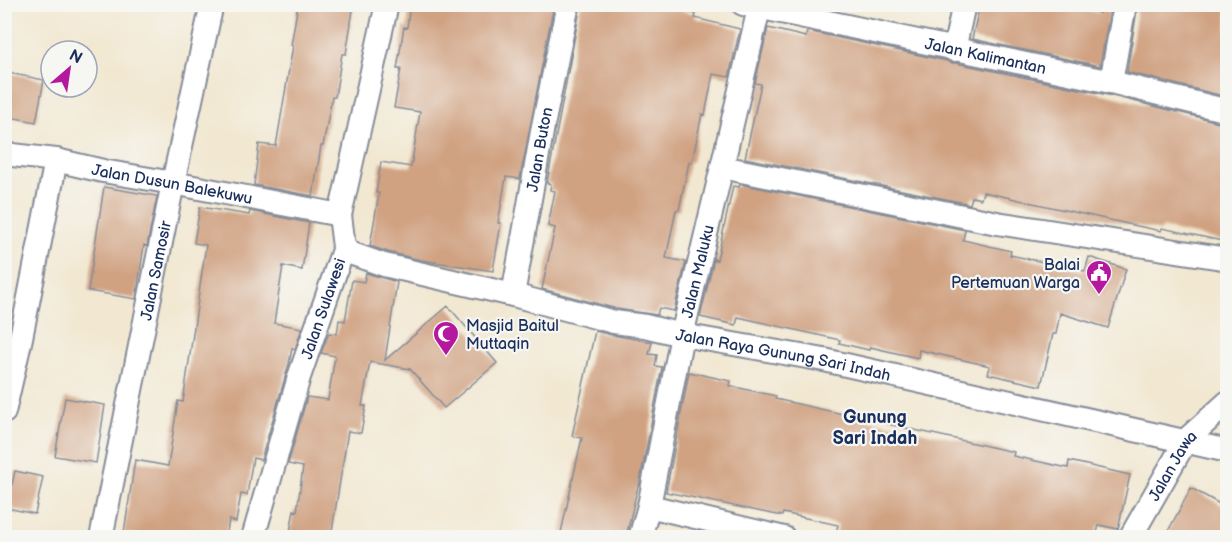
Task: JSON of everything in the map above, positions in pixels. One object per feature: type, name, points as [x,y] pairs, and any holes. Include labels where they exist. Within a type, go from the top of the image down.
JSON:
[{"type":"street","name":"Jalan Samosir","points":[[101,537],[212,4]]},
{"type":"street","name":"Jalan Sulawesi","points":[[253,537],[299,377],[344,247],[340,215],[387,4]]},
{"type":"street","name":"Jalan Buton","points":[[513,295],[543,126],[568,4]]},
{"type":"street","points":[[954,50],[964,4]]},
{"type":"street","points":[[1111,82],[1125,4]]},
{"type":"street","name":"Jalan Kalimantan","points":[[754,6],[1111,82],[1227,111]]},
{"type":"street","name":"Jalan Maluku","points":[[640,537],[649,506],[682,335],[722,167],[754,6]]},
{"type":"street","name":"Jalan Dusun Balekuwu","points":[[4,154],[56,160],[103,171],[340,215]]},
{"type":"street","points":[[4,412],[56,160]]},
{"type":"street","points":[[722,167],[997,223],[1227,259]]},
{"type":"street","name":"Jalan Raya Gunung Sari Indah","points":[[344,247],[350,252],[384,265],[513,295],[614,322],[824,360],[1227,451]]},
{"type":"street","name":"Jalan Jawa","points":[[1130,537],[1186,440],[1227,402]]},
{"type":"street","points":[[649,506],[784,537]]},
{"type":"building","points":[[298,4],[354,4],[346,54],[342,54],[335,97],[332,97],[323,146],[321,146],[313,196],[254,185],[259,144],[276,146]]},
{"type":"building","points":[[410,4],[554,4],[520,179],[506,177],[493,271],[421,260],[370,246],[379,193],[376,193],[381,162],[411,167],[420,112],[394,108],[401,69],[397,69]]},
{"type":"building","points":[[581,4],[668,4],[667,8],[696,14],[695,18],[740,29],[729,77],[713,74],[705,115],[702,114],[679,210],[676,210],[666,258],[686,262],[674,311],[659,308],[657,315],[617,309],[542,289],[555,228],[548,226],[555,191],[550,190],[551,184],[547,183]]},
{"type":"building","points":[[980,4],[1065,4],[1099,13],[1100,4],[1111,4],[1100,66],[972,39]]},
{"type":"building","points":[[1138,4],[1227,4],[1227,97],[1127,72]]},
{"type":"building","points":[[768,28],[806,37],[807,31],[1108,95],[1227,124],[1227,242],[1162,228],[1161,231],[983,192],[981,199],[972,197],[970,204],[745,158],[761,84],[755,83]]},
{"type":"building","points":[[4,72],[39,79],[40,99],[36,122],[4,116]]},
{"type":"building","points":[[740,184],[965,230],[963,240],[1011,251],[1010,255],[1085,271],[1089,257],[1126,269],[1108,328],[1060,313],[1041,386],[988,374],[990,366],[919,350],[918,358],[870,347],[869,350],[839,343],[840,340],[738,317],[736,325],[700,317],[714,259],[717,260],[733,186],[739,187]]},
{"type":"building","points":[[104,187],[157,196],[147,246],[144,245],[136,299],[88,291]]},
{"type":"building","points":[[200,207],[249,215],[250,211],[309,223],[302,270],[283,266],[274,323],[302,328],[295,349],[292,348],[261,460],[253,458],[247,495],[241,494],[236,522],[229,520],[226,537],[149,537],[124,533],[135,460],[168,466],[178,401],[183,402],[206,245],[194,243]]},
{"type":"building","points":[[366,273],[397,282],[385,360],[448,306],[497,363],[444,408],[410,369],[370,362],[362,406],[366,406],[361,433],[348,431],[331,537],[289,537],[294,510],[297,511],[303,467],[288,464],[307,397],[328,400],[335,356],[321,353],[329,333],[337,334],[339,320],[345,321],[352,280],[364,282]]},
{"type":"building","points":[[595,331],[652,342],[649,354],[657,355],[655,366],[662,367],[639,486],[626,537],[560,537],[582,438],[572,436]]},
{"type":"building","points":[[689,372],[731,381],[730,386],[776,396],[775,399],[1014,452],[1013,456],[1068,468],[1069,461],[1130,475],[1118,529],[1099,525],[1096,537],[858,537],[836,533],[838,525],[666,492]]},
{"type":"building","points":[[65,398],[105,405],[96,463],[55,456]]},
{"type":"building","points":[[15,471],[43,477],[35,514],[7,508]]},
{"type":"building","points":[[1191,488],[1227,508],[1227,537],[1165,537]]},
{"type":"place","name":"Balai Pertemuan Warga","points":[[1099,296]]},
{"type":"place","name":"Masjid Baitul Muttaqin","points":[[446,357]]},
{"type":"district","name":"Gunung Sari Indah","points":[[875,427]]}]
